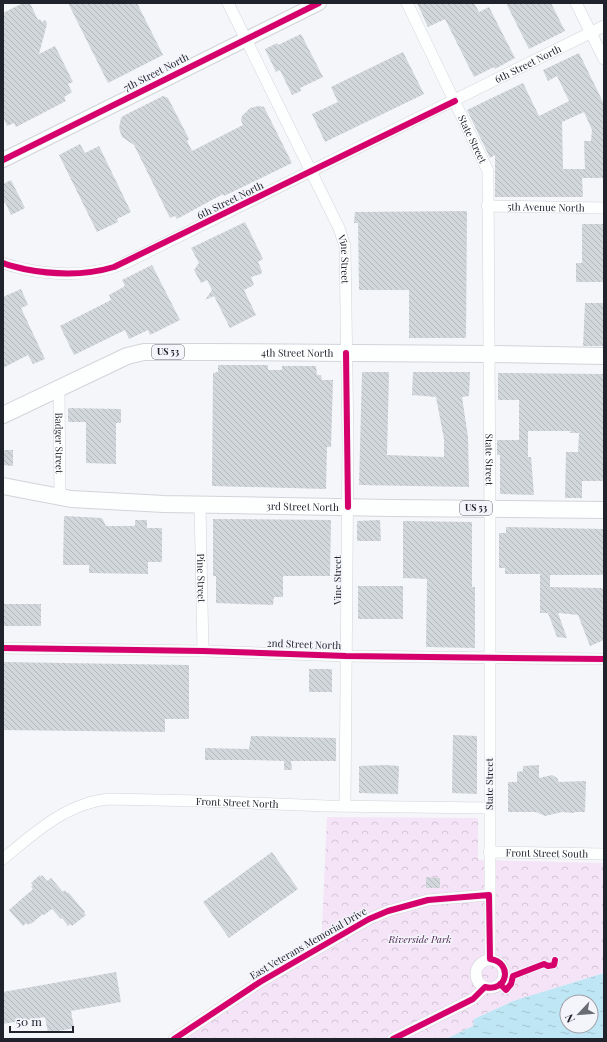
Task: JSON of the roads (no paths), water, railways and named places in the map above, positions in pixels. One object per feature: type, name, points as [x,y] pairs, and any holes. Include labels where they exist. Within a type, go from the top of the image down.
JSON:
[{"type":"highway","name":"4th Street North","points":[[3,414],[127,356],[144,352],[604,356]]},
{"type":"highway","name":"3rd Street North","points":[[3,486],[60,498],[164,504],[604,510]]},
{"type":"main road","name":"7th Street North","points":[[3,160],[319,3]]},
{"type":"street","name":"Vine Street","points":[[228,3],[339,228],[345,246],[348,507],[345,806]]},
{"type":"street","name":"State Street","points":[[407,3],[488,171],[490,959]]},
{"type":"street","points":[[576,3],[604,59]]},
{"type":"street","name":"6th Street North","points":[[3,263],[37,272],[61,274],[84,274],[123,264],[604,26]]},
{"type":"street","name":"5th Avenue North","points":[[487,206],[604,208]]},
{"type":"street","name":"Badger Street","points":[[59,388],[60,498]]},
{"type":"street","name":"Pine Street","points":[[200,504],[203,651]]},
{"type":"street","name":"2nd Street North","points":[[3,648],[203,651],[346,656],[604,659]]},
{"type":"street","name":"Front Street North","points":[[3,859],[49,822],[80,805],[98,800],[110,799],[345,806],[489,808]]},
{"type":"street","name":"Front Street South","points":[[490,852],[604,854]]},
{"type":"street","name":"East Veterans Memorial Drive","points":[[174,1039],[260,982],[369,919],[388,911],[428,900],[489,895]]},
{"type":"street","points":[[490,959],[499,962],[502,965],[505,974],[502,983],[499,986],[490,988],[485,987],[478,981],[476,971],[481,963],[490,959]]},
{"type":"street","points":[[393,1039],[473,999],[485,987]]},
{"type":"water","points":[[604,973],[604,1039],[446,1039],[473,1026],[474,1019],[513,1001]]},
{"type":"park label","name":"Riverside Park","points":[[420,939]]}]
